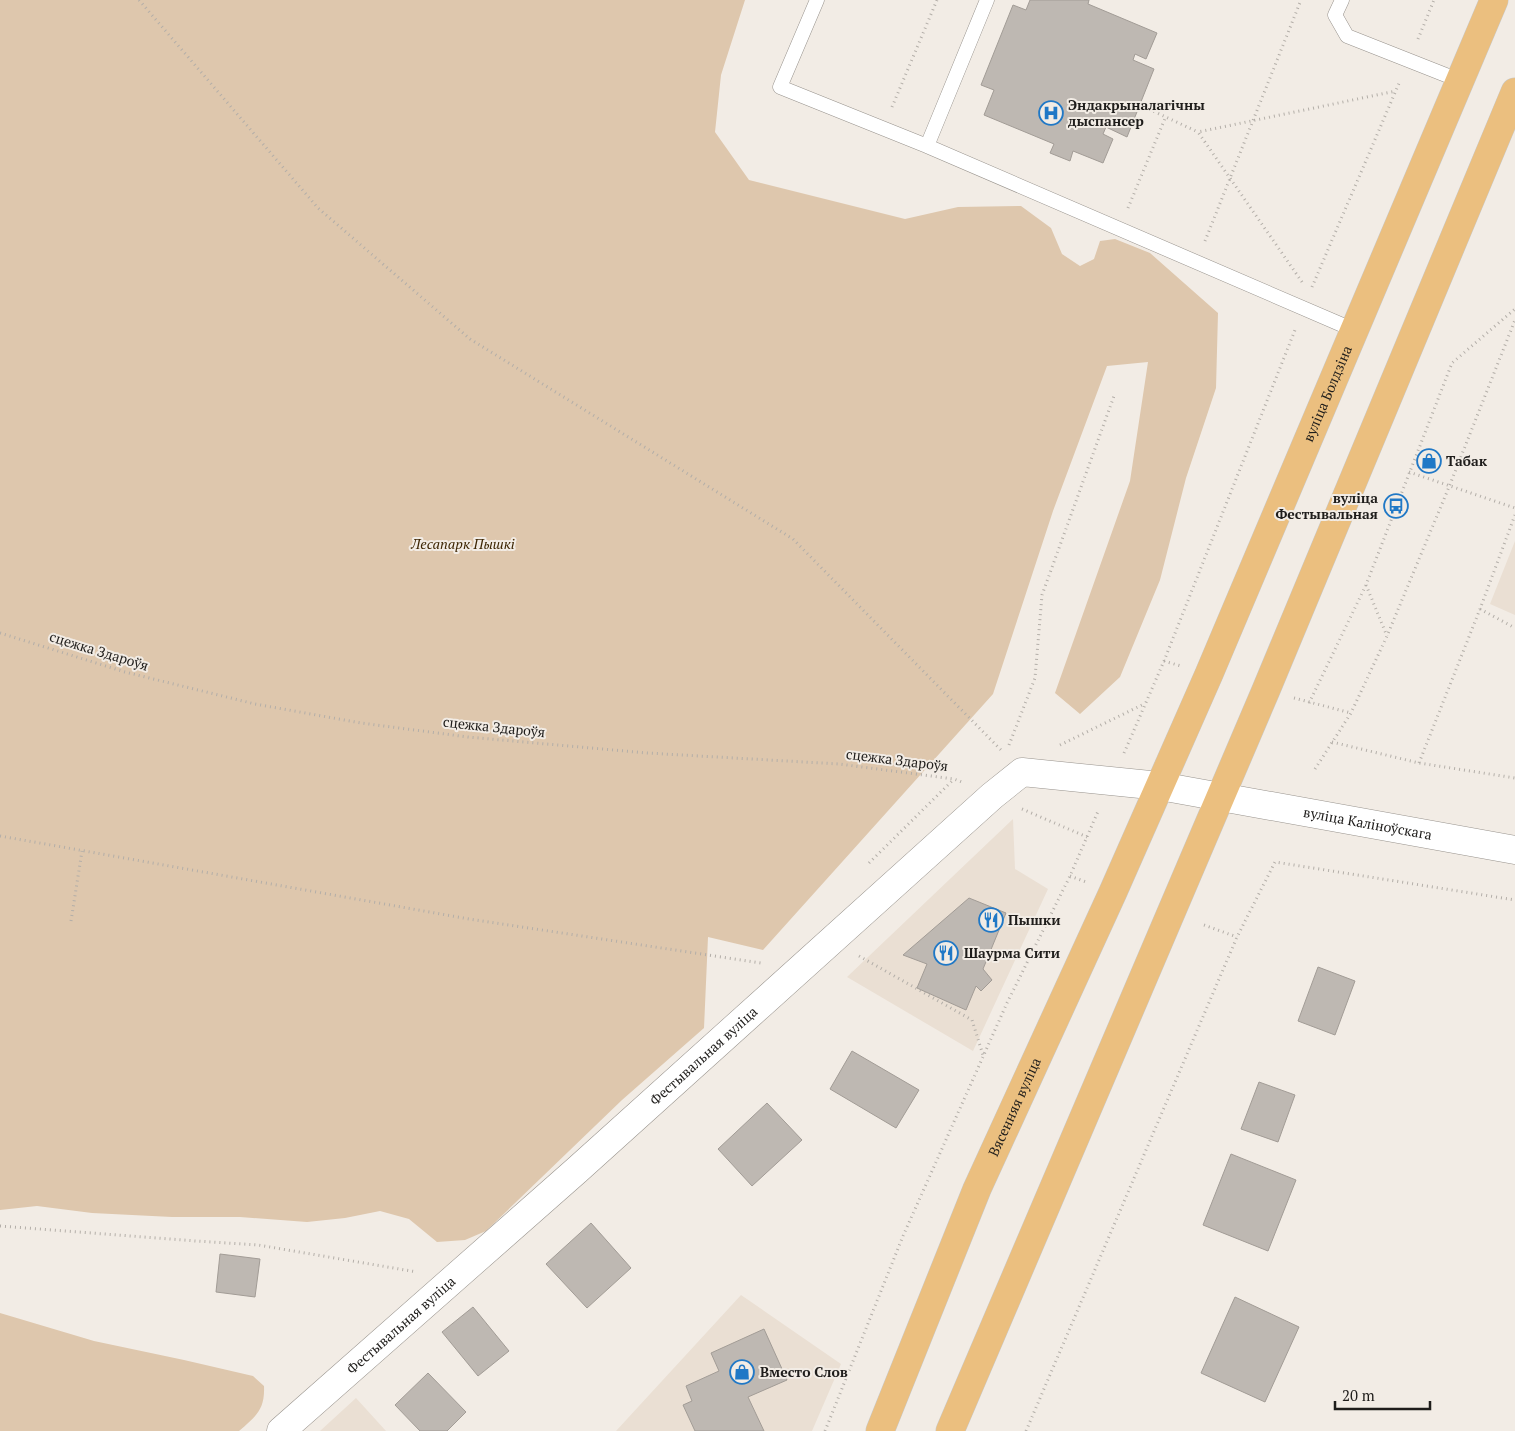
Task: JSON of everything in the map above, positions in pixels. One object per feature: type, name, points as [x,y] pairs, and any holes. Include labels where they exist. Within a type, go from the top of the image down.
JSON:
[{"type":"main road","name":"вуліца Болдзіна","points":[[1160,786],[1210,674],[1494,0]]},
{"type":"main road","points":[[950,1431],[1221,798],[1513,101]]},
{"type":"main road","name":"Вясенняя вуліца","points":[[880,1431],[977,1189],[1160,786]]},
{"type":"street","points":[[1014,763],[1112,781],[1160,786]]},
{"type":"street","name":"Фестывальная вуліца","points":[[281,1431],[585,1164],[992,796],[1014,763]]},
{"type":"street","name":"вуліца Каліноўскага","points":[[1160,786],[1515,850]]},
{"type":"lane","points":[[818,0],[780,87],[927,146],[1354,330]]},
{"type":"lane","points":[[927,146],[988,0]]},
{"type":"lane","points":[[1342,0],[1336,15],[1347,36],[1460,81]]},
{"type":"path","points":[[138,0],[318,208],[470,340],[793,539],[1014,763]]},
{"type":"path","points":[[883,128],[937,0]]},
{"type":"path","points":[[1196,262],[1300,0]]},
{"type":"path","points":[[825,1431],[903,1236],[1007,1003],[1070,876],[1164,661],[1309,293],[1434,0]]},
{"type":"path","points":[[1198,132],[1396,91]]},
{"type":"path","points":[[1140,105],[1198,132],[1309,293]]},
{"type":"path","points":[[1119,229],[1166,116]]},
{"type":"path","points":[[1309,703],[1366,585],[1452,363],[1515,309]]},
{"type":"path","points":[[1315,769],[1351,713],[1387,636],[1449,487],[1515,320]]},
{"type":"path","points":[[1014,763],[1035,678],[1042,595],[1114,396]]},
{"type":"path","points":[[1409,472],[1515,508]]},
{"type":"path","points":[[1419,763],[1515,515]]},
{"type":"path","points":[[1366,585],[1387,636]]},
{"type":"path","points":[[1480,609],[1515,628]]},
{"type":"path","name":"сцежка Здароўя","points":[[0,633],[125,672],[255,704],[361,723],[468,737],[647,753],[839,764],[954,779],[1087,837]]},
{"type":"path","points":[[1164,661],[1187,668]]},
{"type":"path","points":[[1293,698],[1351,713]]},
{"type":"path","points":[[1014,763],[1066,742],[1145,703]]},
{"type":"path","points":[[1332,742],[1419,763],[1515,778]]},
{"type":"path","points":[[864,868],[954,779]]},
{"type":"path","points":[[0,836],[469,919],[768,964]]},
{"type":"path","points":[[70,921],[82,851]]},
{"type":"path","points":[[1026,1431],[1237,937],[1275,862],[1515,900]]},
{"type":"path","points":[[1070,876],[1092,884]]},
{"type":"path","points":[[1204,925],[1237,937]]},
{"type":"path","points":[[862,947],[859,956],[972,1020],[983,1056]]},
{"type":"path","points":[[0,1226],[196,1242],[258,1244],[419,1273]]},
{"type":"shaded area","points":[[1515,541],[1515,615],[1490,604]]},
{"type":"shaded area","points":[[1013,819],[1015,869],[1048,889],[973,1051],[847,977]]},
{"type":"shaded area","points":[[741,1295],[841,1364],[812,1431],[616,1431]]},
{"type":"shaded area","points":[[356,1398],[386,1431],[320,1431]]},
{"type":"green space","name":"Лесапарк Пышкі","points":[[0,0],[745,0],[721,75],[715,132],[749,180],[905,219],[958,207],[1021,206],[1051,228],[1062,254],[1080,266],[1094,259],[1100,241],[1115,239],[1150,253],[1218,313],[1216,388],[1186,478],[1160,580],[1120,677],[1080,714],[1055,693],[1130,481],[1148,362],[1107,366],[1053,511],[993,694],[763,950],[708,937],[704,1028],[622,1100],[486,1231],[465,1240],[437,1242],[409,1219],[380,1211],[345,1218],[307,1222],[240,1217],[172,1217],[92,1213],[37,1206],[0,1210]]},
{"type":"green space","points":[[0,1313],[94,1341],[253,1376],[264,1386],[261,1407],[255,1416],[239,1431],[0,1431]]},
{"type":"building","points":[[1030,0],[1089,0],[1088,4],[1157,33],[1146,59],[1135,54],[1133,60],[1154,69],[1127,137],[1106,127],[1103,134],[1113,139],[1103,163],[1073,151],[1070,161],[1050,153],[1054,144],[984,115],[994,90],[981,85],[1013,5],[1026,10]]},
{"type":"building","name":"Табак","points":[[1426,455],[1436,458],[1432,468],[1422,464]]},
{"type":"building","points":[[969,898],[1006,913],[983,969],[992,980],[981,991],[976,986],[966,1010],[917,988],[927,964],[903,955]]},
{"type":"building","points":[[1318,967],[1355,981],[1335,1035],[1298,1021]]},
{"type":"building","points":[[852,1051],[919,1090],[896,1128],[830,1089]]},
{"type":"building","points":[[1259,1082],[1295,1095],[1278,1142],[1241,1129]]},
{"type":"building","points":[[767,1103],[802,1140],[752,1186],[718,1149]]},
{"type":"building","points":[[1231,1154],[1296,1180],[1268,1251],[1203,1225]]},
{"type":"building","points":[[591,1223],[631,1268],[587,1308],[546,1264]]},
{"type":"building","points":[[220,1254],[260,1259],[255,1297],[216,1292]]},
{"type":"building","points":[[1235,1297],[1299,1327],[1265,1402],[1201,1373]]},
{"type":"building","points":[[473,1307],[509,1351],[478,1376],[442,1332]]},
{"type":"building","points":[[764,1329],[787,1380],[748,1397],[764,1431],[695,1431],[683,1405],[692,1401],[686,1386],[719,1371],[711,1353]]},
{"type":"building","points":[[428,1373],[466,1412],[447,1431],[420,1431],[395,1405]]},
{"type":"place","name":"Эндакрыналагічны дыспансер","points":[[1051,113]]},
{"type":"place","name":"Табак","points":[[1429,461]]},
{"type":"place","name":"вуліца Фестывальная","points":[[1396,506]]},
{"type":"place","name":"Пышки","points":[[991,920]]},
{"type":"place","name":"Шаурма Сити","points":[[946,953]]},
{"type":"place","name":"Вместо Слов","points":[[742,1372]]}]
